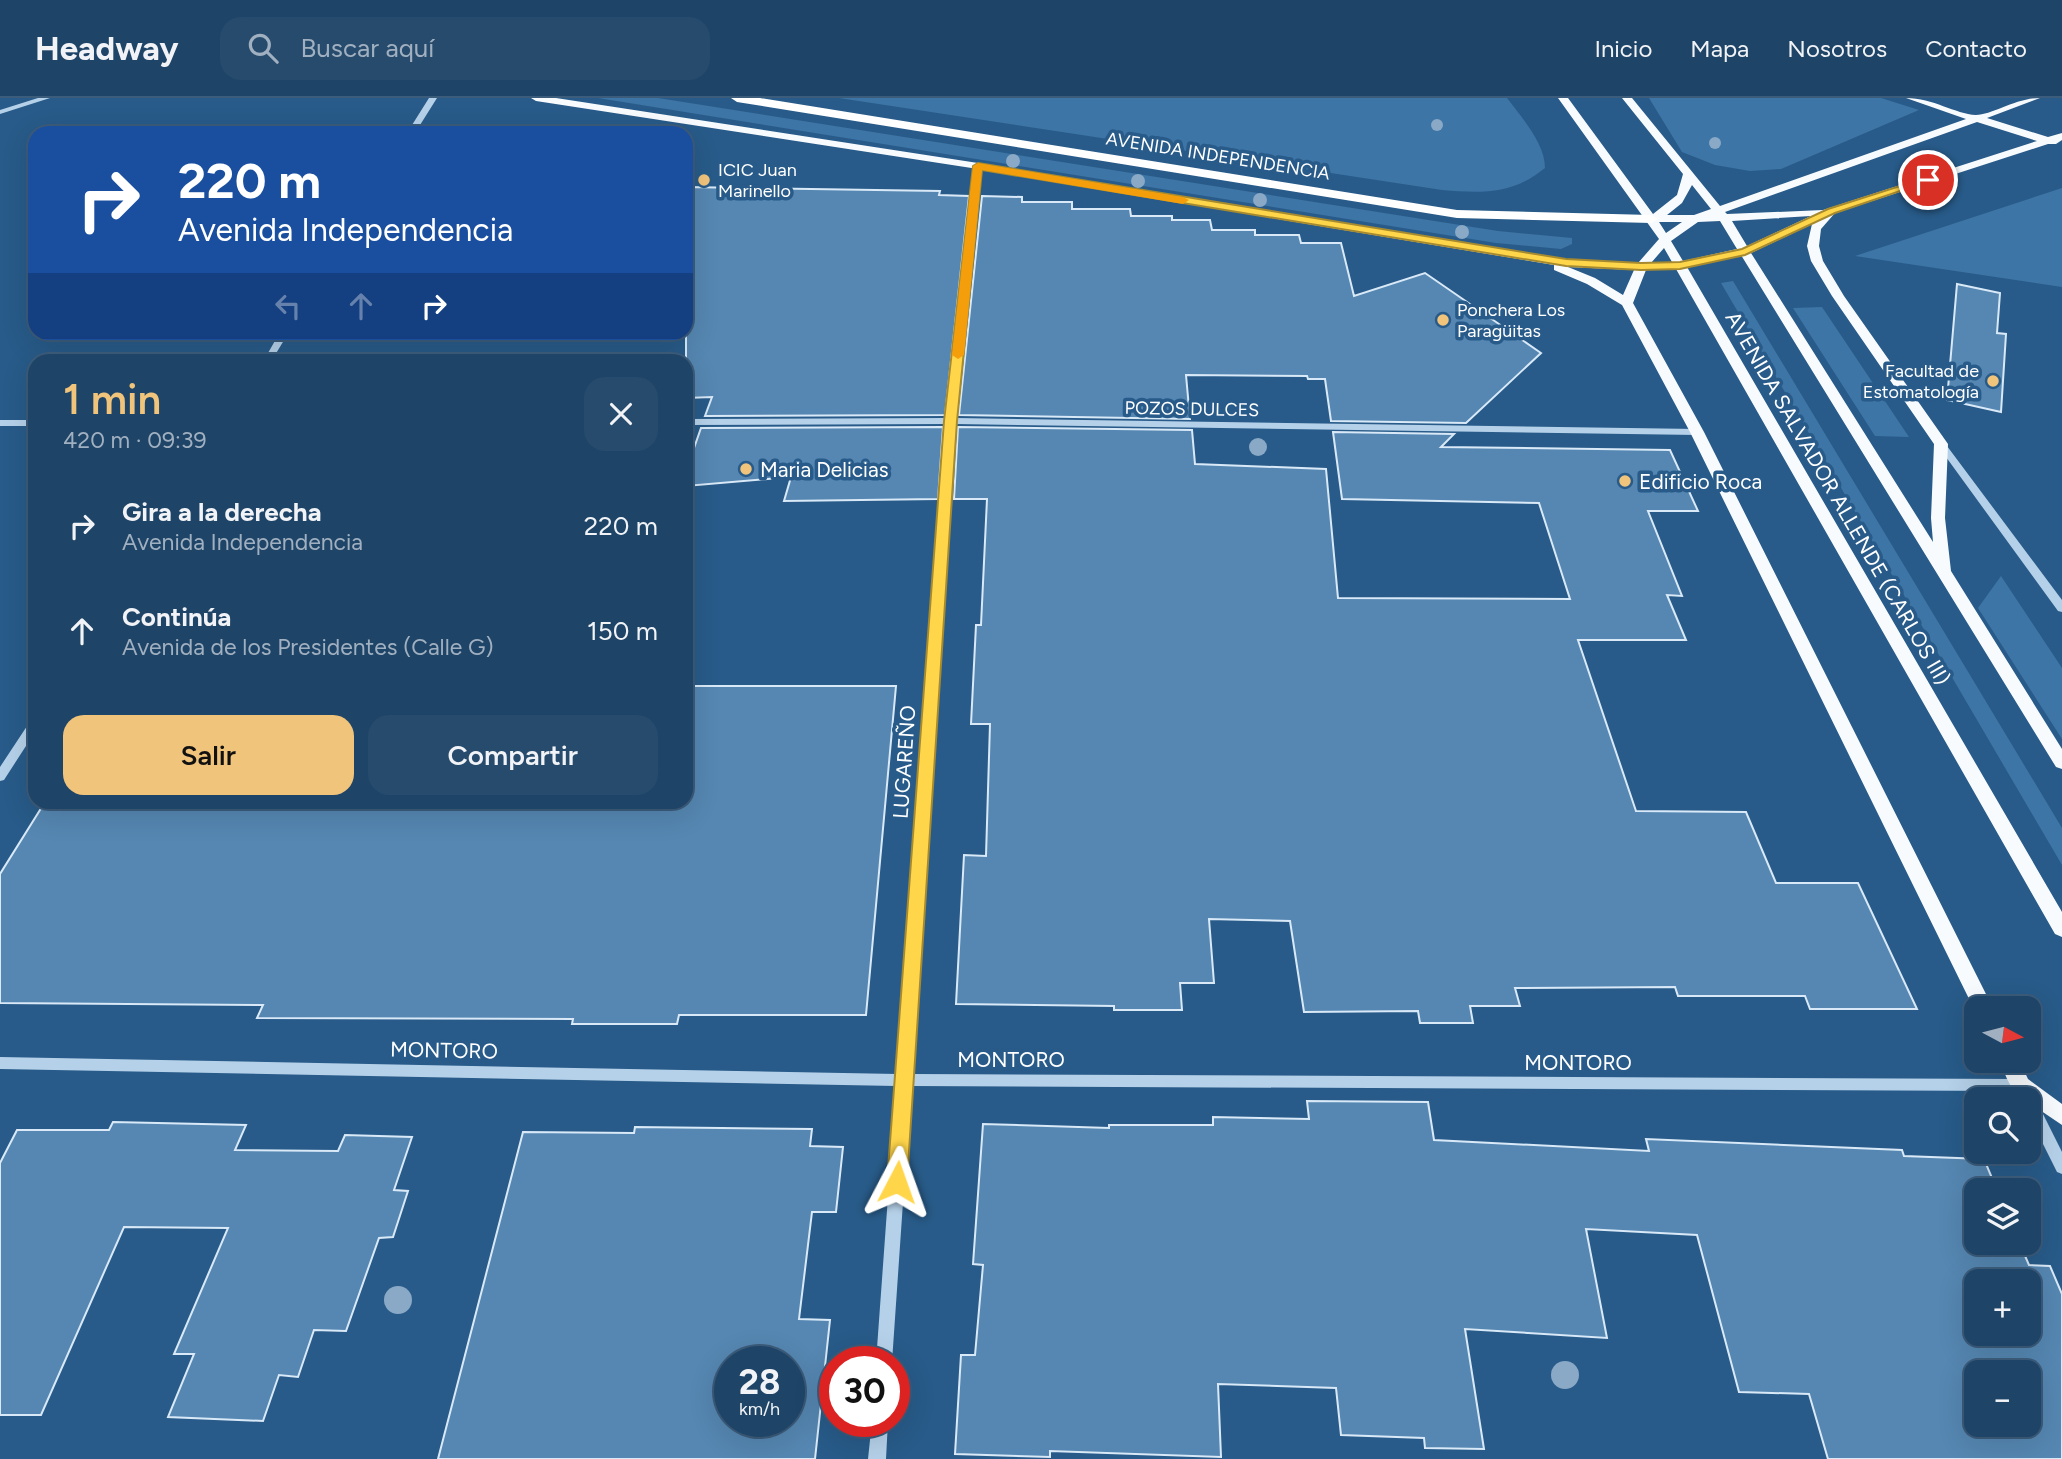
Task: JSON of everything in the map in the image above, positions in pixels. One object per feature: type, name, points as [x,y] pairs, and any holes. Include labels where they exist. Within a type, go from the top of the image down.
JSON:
[{"type":"highway","name":"AVENIDA INDEPENDENCIA","points":[[737,98],[1457,214],[1651,219]]},
{"type":"main road","points":[[536,98],[978,166],[1566,263],[1641,267],[1680,265],[1745,251],[1831,211],[2062,136]]},
{"type":"main road","name":"AVENIDA SALVADOR ALLENDE (CARLOS III)","points":[[1563,98],[1651,219],[1680,265],[2062,929]]},
{"type":"main road","points":[[1627,98],[1721,214],[2062,763]]},
{"type":"main road","points":[[1912,98],[2062,145]]},
{"type":"main road","points":[[1721,214],[2035,98]]},
{"type":"main road","points":[[1651,219],[1681,200],[1688,188],[1689,174]]},
{"type":"main road","points":[[1831,211],[1815,228],[1813,246],[1817,261],[1838,296],[1941,444],[1938,518],[1944,575]]},
{"type":"main road","name":"AVENIDA INDEPENDENCIA","points":[[1651,219],[1831,211]]},
{"type":"main road","points":[[1627,303],[1641,267],[1664,239],[1696,218]]},
{"type":"main road","points":[[1521,256],[1567,271],[1603,287],[1627,303],[1697,432],[1977,996]]},
{"type":"main road","points":[[2041,1104],[2062,1116]]},
{"type":"street","points":[[0,112],[46,98]]},
{"type":"street","points":[[415,126],[433,98]]},
{"type":"street","name":"LUGAREÑO","points":[[885,1346],[951,421],[978,166]]},
{"type":"street","name":"POZOS DULCES","points":[[693,422],[951,421],[1697,432]]},
{"type":"street","points":[[0,423],[28,423]]},
{"type":"street","points":[[1941,444],[2062,608]]},
{"type":"street","points":[[0,777],[28,734]]},
{"type":"street","name":"MONTORO","points":[[0,1063],[904,1080],[1964,1094]]},
{"type":"street","points":[[2041,1125],[2062,1167]]},
{"type":"street","points":[[877,1459],[879,1437]]},
{"type":"shaded area","points":[[598,98],[658,98],[1498,231],[1572,238],[1572,244],[1561,249],[1496,243]]},
{"type":"shaded area","points":[[839,98],[1507,98],[1537,140],[1545,168],[1533,177],[1508,188],[1470,192],[1442,190]]},
{"type":"shaded area","points":[[1649,98],[1881,98],[1919,110],[1781,169],[1750,171],[1715,165],[1682,152]]},
{"type":"shaded area","points":[[2062,188],[2062,287],[1855,256]]},
{"type":"shaded area","points":[[1733,281],[2062,828],[2062,865],[1721,283]]},
{"type":"shaded area","points":[[1822,307],[1909,437],[1875,436],[1793,308]]},
{"type":"shaded area","points":[[2001,576],[2062,668],[2062,739],[1978,608]]},
{"type":"building","points":[[693,187],[940,191],[939,195],[969,196],[945,415],[705,416],[712,397],[693,398],[693,354],[686,354],[686,340],[693,340]]},
{"type":"building","points":[[982,196],[1022,197],[1022,202],[1072,202],[1072,209],[1130,209],[1131,216],[1210,220],[1212,230],[1255,230],[1255,235],[1299,235],[1301,243],[1341,243],[1354,296],[1425,273],[1541,353],[1466,423],[1331,421],[1325,379],[1308,379],[1307,376],[1186,375],[1190,419],[959,415]]},
{"type":"building","points":[[1957,284],[2000,293],[1997,333],[2006,334],[2001,412],[1947,400]]},
{"type":"building","points":[[943,427],[938,499],[784,501],[791,477],[693,485],[693,451],[701,428]]},
{"type":"building","points":[[958,427],[1192,430],[1195,464],[1326,469],[1338,598],[1570,599],[1539,503],[1342,499],[1333,432],[1454,434],[1441,447],[1670,450],[1698,511],[1648,511],[1682,596],[1667,595],[1686,640],[1578,640],[1636,811],[1746,812],[1776,883],[1858,883],[1917,1009],[1810,1009],[1805,996],[1678,996],[1675,987],[1515,988],[1520,1006],[1470,1006],[1473,1023],[1420,1023],[1418,1011],[1304,1012],[1290,921],[1209,919],[1214,983],[1180,983],[1182,1010],[1114,1010],[1114,1006],[956,1004],[964,855],[986,856],[990,724],[971,724],[976,625],[981,625],[987,499],[954,499]]},
{"type":"building","points":[[693,686],[896,686],[866,1015],[679,1015],[677,1024],[572,1024],[573,1019],[257,1018],[263,1005],[0,1003],[0,874],[41,809],[693,809]]},
{"type":"building","points":[[1307,1101],[1428,1102],[1434,1140],[1649,1151],[1646,1139],[1902,1150],[1904,1156],[1964,1158],[1964,1164],[1986,1164],[1992,1178],[1964,1178],[1964,1255],[2025,1255],[2029,1265],[2050,1266],[2062,1294],[2062,1459],[1828,1459],[1809,1394],[1739,1392],[1697,1235],[1586,1229],[1607,1338],[1465,1329],[1484,1449],[1425,1448],[1424,1438],[1341,1435],[1336,1388],[1218,1384],[1221,1457],[1050,1451],[1050,1457],[955,1454],[961,1355],[975,1355],[983,1265],[973,1264],[983,1124],[1109,1128],[1109,1125],[1213,1125],[1213,1117],[1309,1119]]},
{"type":"building","points":[[113,1122],[246,1125],[235,1150],[338,1151],[345,1135],[412,1137],[394,1190],[408,1191],[393,1237],[379,1238],[346,1331],[314,1330],[298,1377],[279,1375],[263,1421],[168,1417],[194,1354],[174,1354],[228,1228],[124,1227],[41,1415],[0,1415],[0,1163],[17,1130],[109,1130]]},
{"type":"building","points":[[635,1127],[812,1129],[810,1146],[843,1147],[836,1212],[812,1212],[799,1319],[830,1320],[827,1346],[819,1346],[819,1422],[815,1459],[438,1459],[523,1132],[634,1133]]},
{"type":"slow traffic","points":[[958,355],[978,166],[1183,200]]},
{"type":"place","name":"ICIC Juan Marinello","points":[[704,180]]},
{"type":"place","name":"Ponchera Los Paragüitas","points":[[1443,320]]},
{"type":"place","name":"Facultad de Estomatología","points":[[1993,381]]},
{"type":"place","name":"Maria Delicias","points":[[746,469]]},
{"type":"place","name":"Edificio Roca","points":[[1625,481]]},
{"type":"route","points":[[897,1182],[951,421],[978,166],[1566,263],[1641,267],[1680,265],[1745,251],[1831,211],[1928,180]]}]
